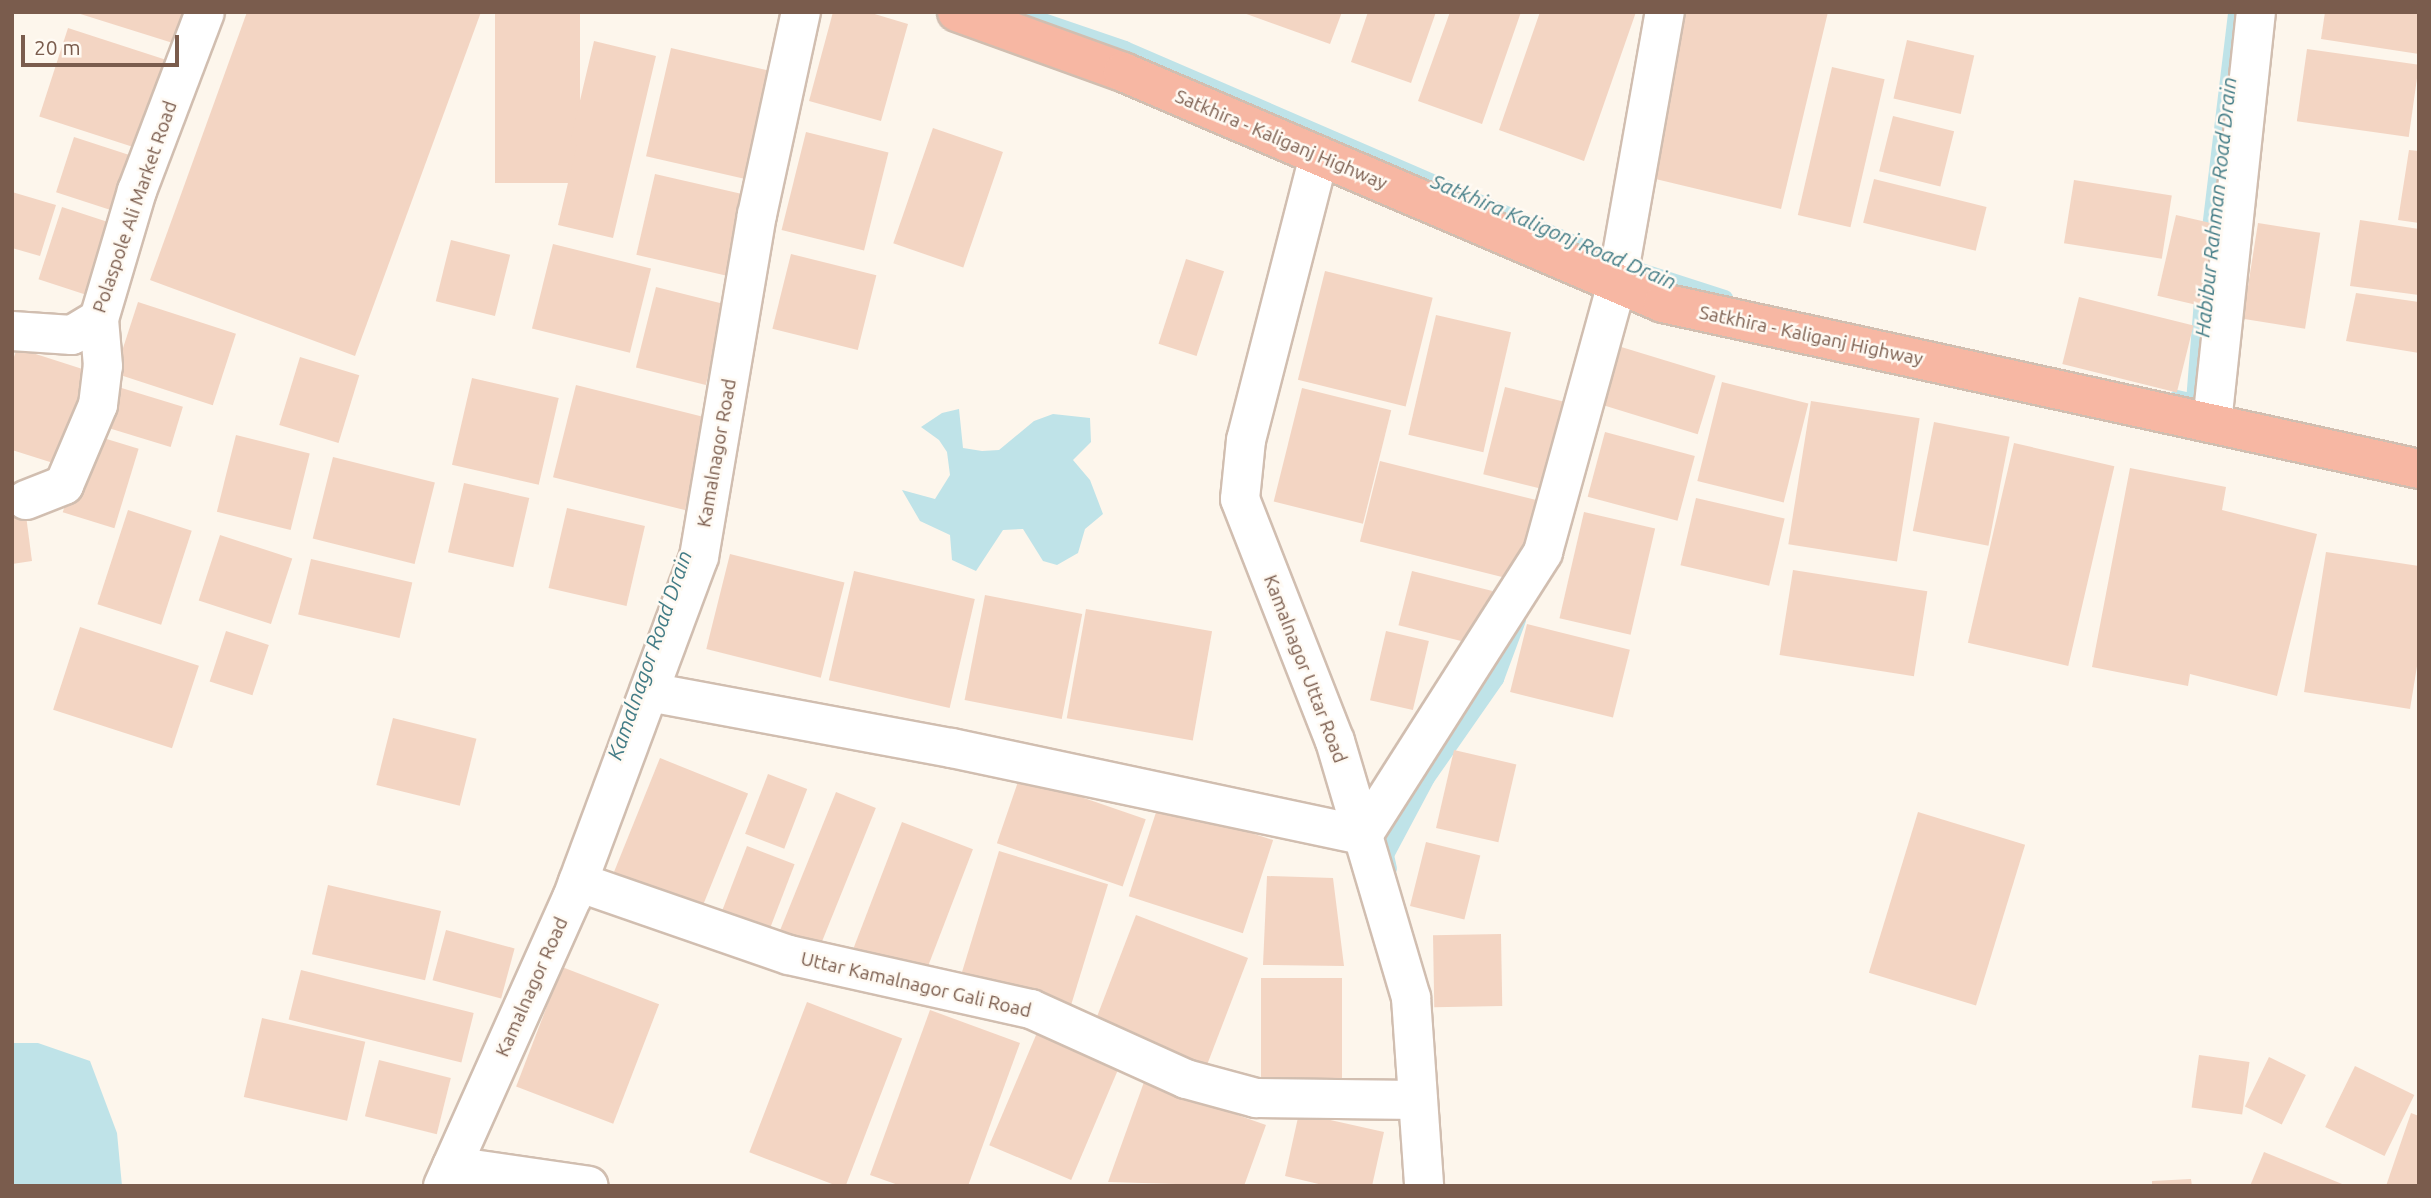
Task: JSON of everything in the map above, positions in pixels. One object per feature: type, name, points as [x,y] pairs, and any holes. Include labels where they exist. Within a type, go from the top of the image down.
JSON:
[{"type":"highway","name":"Satkhira - Kaliganj Highway","points":[[957,12],[1123,72],[1663,303],[2419,469]]},
{"type":"street","name":"Polaspole Ali Market Road","points":[[12,331],[72,335],[99,319],[137,191],[205,12]]},
{"type":"street","name":"Kamalnagor Road","points":[[447,1176],[578,882],[699,557],[757,215],[802,12]]},
{"type":"street","points":[[649,692],[952,748],[1363,835],[1543,551],[1617,283],[1665,12]]},
{"type":"street","points":[[2212,423],[2256,12]]},
{"type":"street","name":"Kamalnagor Uttar Road","points":[[1319,156],[1252,413],[1240,499],[1335,741],[1411,998],[1424,1186]]},
{"type":"street","points":[[26,500],[64,485],[99,405],[103,366],[99,319]]},
{"type":"street","name":"Uttar Kamalnagor Gali Road","points":[[578,882],[789,956],[1031,1009],[1186,1079],[1256,1098],[1418,1100]]},
{"type":"street","points":[[447,1176],[589,1186]]},
{"type":"water","points":[[959,409],[963,448],[982,451],[999,450],[1034,421],[1053,414],[1090,418],[1091,442],[1073,460],[1090,480],[1103,514],[1085,529],[1078,553],[1057,565],[1043,561],[1023,529],[1003,530],[976,571],[952,560],[950,535],[920,521],[902,490],[935,499],[950,475],[947,452],[939,440],[921,427],[942,413]]},
{"type":"water","points":[[12,1043],[38,1043],[90,1061],[117,1133],[122,1186],[12,1186]]},
{"type":"building","points":[[74,12],[186,12],[176,44]]},
{"type":"building","points":[[247,12],[481,12],[355,356],[150,280]]},
{"type":"building","points":[[495,12],[580,12],[580,183],[495,183]]},
{"type":"building","points":[[833,12],[868,12],[908,24],[881,121],[809,101]]},
{"type":"building","points":[[1241,12],[1342,12],[1330,44]]},
{"type":"building","points":[[1368,12],[1436,12],[1411,83],[1351,62]]},
{"type":"building","points":[[1450,12],[1521,12],[1482,124],[1418,101]]},
{"type":"building","points":[[1540,12],[1636,12],[1584,161],[1499,130]]},
{"type":"building","points":[[1682,12],[1828,12],[1781,209],[1643,176]]},
{"type":"building","points":[[2325,12],[2419,12],[2419,54],[2321,39]]},
{"type":"building","points":[[68,28],[169,61],[140,149],[39,116]]},
{"type":"building","points":[[1907,40],[1974,56],[1961,114],[1894,98]]},
{"type":"building","points":[[594,41],[656,56],[613,238],[558,225],[577,145],[570,143]]},
{"type":"building","points":[[671,48],[771,71],[746,179],[646,156]]},
{"type":"building","points":[[2307,49],[2419,65],[2409,137],[2297,121]]},
{"type":"building","points":[[1832,67],[1885,79],[1850,227],[1798,215]]},
{"type":"building","points":[[1893,116],[1954,131],[1940,187],[1879,171]]},
{"type":"building","points":[[933,128],[1003,152],[963,267],[893,243]]},
{"type":"building","points":[[806,132],[888,153],[864,251],[782,230]]},
{"type":"building","points":[[74,137],[134,156],[116,212],[56,192]]},
{"type":"building","points":[[2409,150],[2419,151],[2419,223],[2398,220]]},
{"type":"building","points":[[655,174],[748,195],[729,276],[636,255]]},
{"type":"building","points":[[1874,179],[1987,207],[1976,251],[1863,223]]},
{"type":"building","points":[[2074,180],[2172,195],[2162,259],[2064,243]]},
{"type":"building","points":[[12,192],[56,205],[40,256],[12,248]]},
{"type":"building","points":[[62,207],[121,226],[97,298],[39,279]]},
{"type":"building","points":[[2176,215],[2252,233],[2233,313],[2157,296]]},
{"type":"building","points":[[2360,220],[2419,229],[2419,295],[2350,286]]},
{"type":"building","points":[[2258,223],[2320,233],[2305,329],[2243,319]]},
{"type":"building","points":[[451,240],[510,255],[495,316],[436,301]]},
{"type":"building","points":[[553,244],[651,268],[630,353],[532,328]]},
{"type":"building","points":[[791,254],[876,275],[858,350],[772,329]]},
{"type":"building","points":[[1186,259],[1224,271],[1197,356],[1158,344]]},
{"type":"building","points":[[1325,271],[1433,298],[1406,407],[1298,380]]},
{"type":"building","points":[[656,287],[726,304],[706,385],[636,368]]},
{"type":"building","points":[[2356,293],[2419,302],[2419,353],[2346,341]]},
{"type":"building","points":[[2079,297],[2193,326],[2177,392],[2062,364]]},
{"type":"building","points":[[138,302],[236,334],[213,405],[115,373]]},
{"type":"building","points":[[1436,315],[1511,332],[1483,452],[1408,435]]},
{"type":"building","points":[[1618,346],[1716,376],[1698,434],[1600,404]]},
{"type":"building","points":[[17,348],[98,374],[69,468],[12,450],[12,363]]},
{"type":"building","points":[[300,357],[359,375],[339,443],[279,425]]},
{"type":"building","points":[[472,378],[559,398],[539,485],[452,465]]},
{"type":"building","points":[[1722,382],[1808,404],[1784,503],[1697,481]]},
{"type":"building","points":[[576,385],[708,418],[685,510],[553,477]]},
{"type":"building","points":[[115,386],[183,407],[171,447],[103,426]]},
{"type":"building","points":[[1505,387],[1565,402],[1543,489],[1483,474]]},
{"type":"building","points":[[1302,388],[1391,410],[1363,524],[1274,502]]},
{"type":"building","points":[[1811,401],[1920,418],[1897,561],[1788,544]]},
{"type":"building","points":[[1934,422],[2010,437],[1988,546],[1913,531]]},
{"type":"building","points":[[1605,432],[1695,456],[1677,521],[1588,497]]},
{"type":"building","points":[[87,433],[139,449],[114,528],[63,512]]},
{"type":"building","points":[[236,435],[310,453],[291,530],[217,512]]},
{"type":"building","points":[[2014,443],[2114,466],[2068,666],[1968,643]]},
{"type":"building","points":[[333,457],[435,482],[415,564],[313,539]]},
{"type":"building","points":[[1380,461],[1537,500],[1517,581],[1360,542]]},
{"type":"building","points":[[2130,468],[2226,487],[2222,510],[2317,534],[2277,696],[2190,674],[2188,686],[2092,667]]},
{"type":"building","points":[[464,483],[529,498],[513,567],[448,552]]},
{"type":"building","points":[[22,485],[32,561],[12,564],[12,487]]},
{"type":"building","points":[[1696,498],[1785,518],[1769,586],[1680,565]]},
{"type":"building","points":[[567,508],[645,526],[627,606],[549,588]]},
{"type":"building","points":[[128,510],[192,531],[161,625],[97,604]]},
{"type":"building","points":[[1584,512],[1655,528],[1631,635],[1559,618]]},
{"type":"building","points":[[220,535],[292,558],[271,624],[199,601]]},
{"type":"building","points":[[2326,552],[2419,566],[2419,654],[2410,709],[2304,692]]},
{"type":"building","points":[[730,554],[844,583],[821,678],[706,649]]},
{"type":"building","points":[[311,559],[412,582],[400,638],[298,615]]},
{"type":"building","points":[[1793,570],[1927,591],[1914,676],[1780,655]]},
{"type":"building","points":[[854,571],[975,599],[950,708],[829,680]]},
{"type":"building","points":[[1412,571],[1493,591],[1479,645],[1398,625]]},
{"type":"building","points":[[985,595],[1082,614],[1062,719],[965,700]]},
{"type":"building","points":[[1086,609],[1212,631],[1193,741],[1067,718]]},
{"type":"building","points":[[1527,624],[1630,650],[1613,718],[1510,692]]},
{"type":"building","points":[[80,627],[199,666],[172,748],[53,710]]},
{"type":"building","points":[[226,631],[269,645],[252,695],[210,681]]},
{"type":"building","points":[[1386,631],[1429,641],[1413,710],[1370,700]]},
{"type":"building","points":[[393,718],[476,739],[460,806],[376,785]]},
{"type":"building","points":[[1454,750],[1516,764],[1498,842],[1436,828]]},
{"type":"building","points":[[660,758],[748,794],[689,941],[600,905]]},
{"type":"building","points":[[768,774],[807,789],[784,849],[745,834]]},
{"type":"building","points":[[1020,776],[1146,819],[1123,886],[997,843]]},
{"type":"building","points":[[836,792],[876,808],[819,950],[779,934]]},
{"type":"building","points":[[1159,803],[1273,840],[1243,933],[1129,896]]},
{"type":"building","points":[[1918,812],[2025,845],[1976,1005],[1869,973]]},
{"type":"building","points":[[902,822],[973,849],[923,978],[853,951]]},
{"type":"building","points":[[1426,842],[1480,856],[1464,920],[1410,906]]},
{"type":"building","points":[[747,846],[795,864],[769,931],[721,913]]},
{"type":"building","points":[[999,851],[1108,884],[1071,1006],[962,972]]},
{"type":"building","points":[[1267,876],[1333,878],[1344,966],[1263,965]]},
{"type":"building","points":[[328,885],[441,911],[425,980],[312,954]]},
{"type":"building","points":[[1136,915],[1248,958],[1206,1068],[1094,1025]]},
{"type":"building","points":[[446,930],[515,948],[501,999],[433,980]]},
{"type":"building","points":[[1501,934],[1502,1006],[1434,1007],[1433,935]]},
{"type":"building","points":[[562,967],[659,1004],[613,1124],[516,1086]]},
{"type":"building","points":[[301,970],[474,1013],[461,1063],[289,1019]]},
{"type":"building","points":[[1261,978],[1342,978],[1342,1078],[1261,1078]]},
{"type":"building","points":[[807,1002],[902,1039],[846,1186],[837,1186],[749,1152]]},
{"type":"building","points":[[930,1010],[1020,1043],[968,1186],[901,1186],[870,1175]]},
{"type":"building","points":[[262,1018],[365,1042],[347,1121],[244,1097]]},
{"type":"building","points":[[1042,1021],[1124,1056],[1071,1180],[989,1145]]},
{"type":"building","points":[[2199,1055],[2250,1062],[2242,1115],[2192,1107]]},
{"type":"building","points":[[2269,1057],[2306,1075],[2282,1124],[2245,1106]]},
{"type":"building","points":[[379,1060],[451,1078],[437,1134],[365,1116]]},
{"type":"building","points":[[2355,1066],[2414,1095],[2385,1156],[2325,1127]]},
{"type":"building","points":[[1144,1082],[1266,1125],[1244,1186],[1108,1182]]},
{"type":"building","points":[[1299,1113],[1384,1132],[1372,1186],[1327,1186],[1285,1176]]},
{"type":"building","points":[[2411,1113],[2419,1116],[2419,1186],[2386,1186]]},
{"type":"building","points":[[2264,1152],[2347,1186],[2250,1186]]},
{"type":"building","points":[[2191,1179],[2192,1186],[2152,1186],[2152,1181]]},
{"type":"waterway","name":"Satkhira Kaligonj Road Drain","points":[[1017,12],[1125,49],[1629,267],[1725,298]]},
{"type":"waterway","name":"Habibur Rahman Road Drain","points":[[2208,245],[2236,12]]},
{"type":"waterway","name":"Habibur Rahman Road Drain","points":[[2177,398],[2194,402],[2203,288]]},
{"type":"waterway","points":[[1389,869],[1386,855],[1427,778],[1496,679],[1518,620]]},
{"type":"water label","name":"Kamalnagor Road Drain","points":[[649,655]]}]
